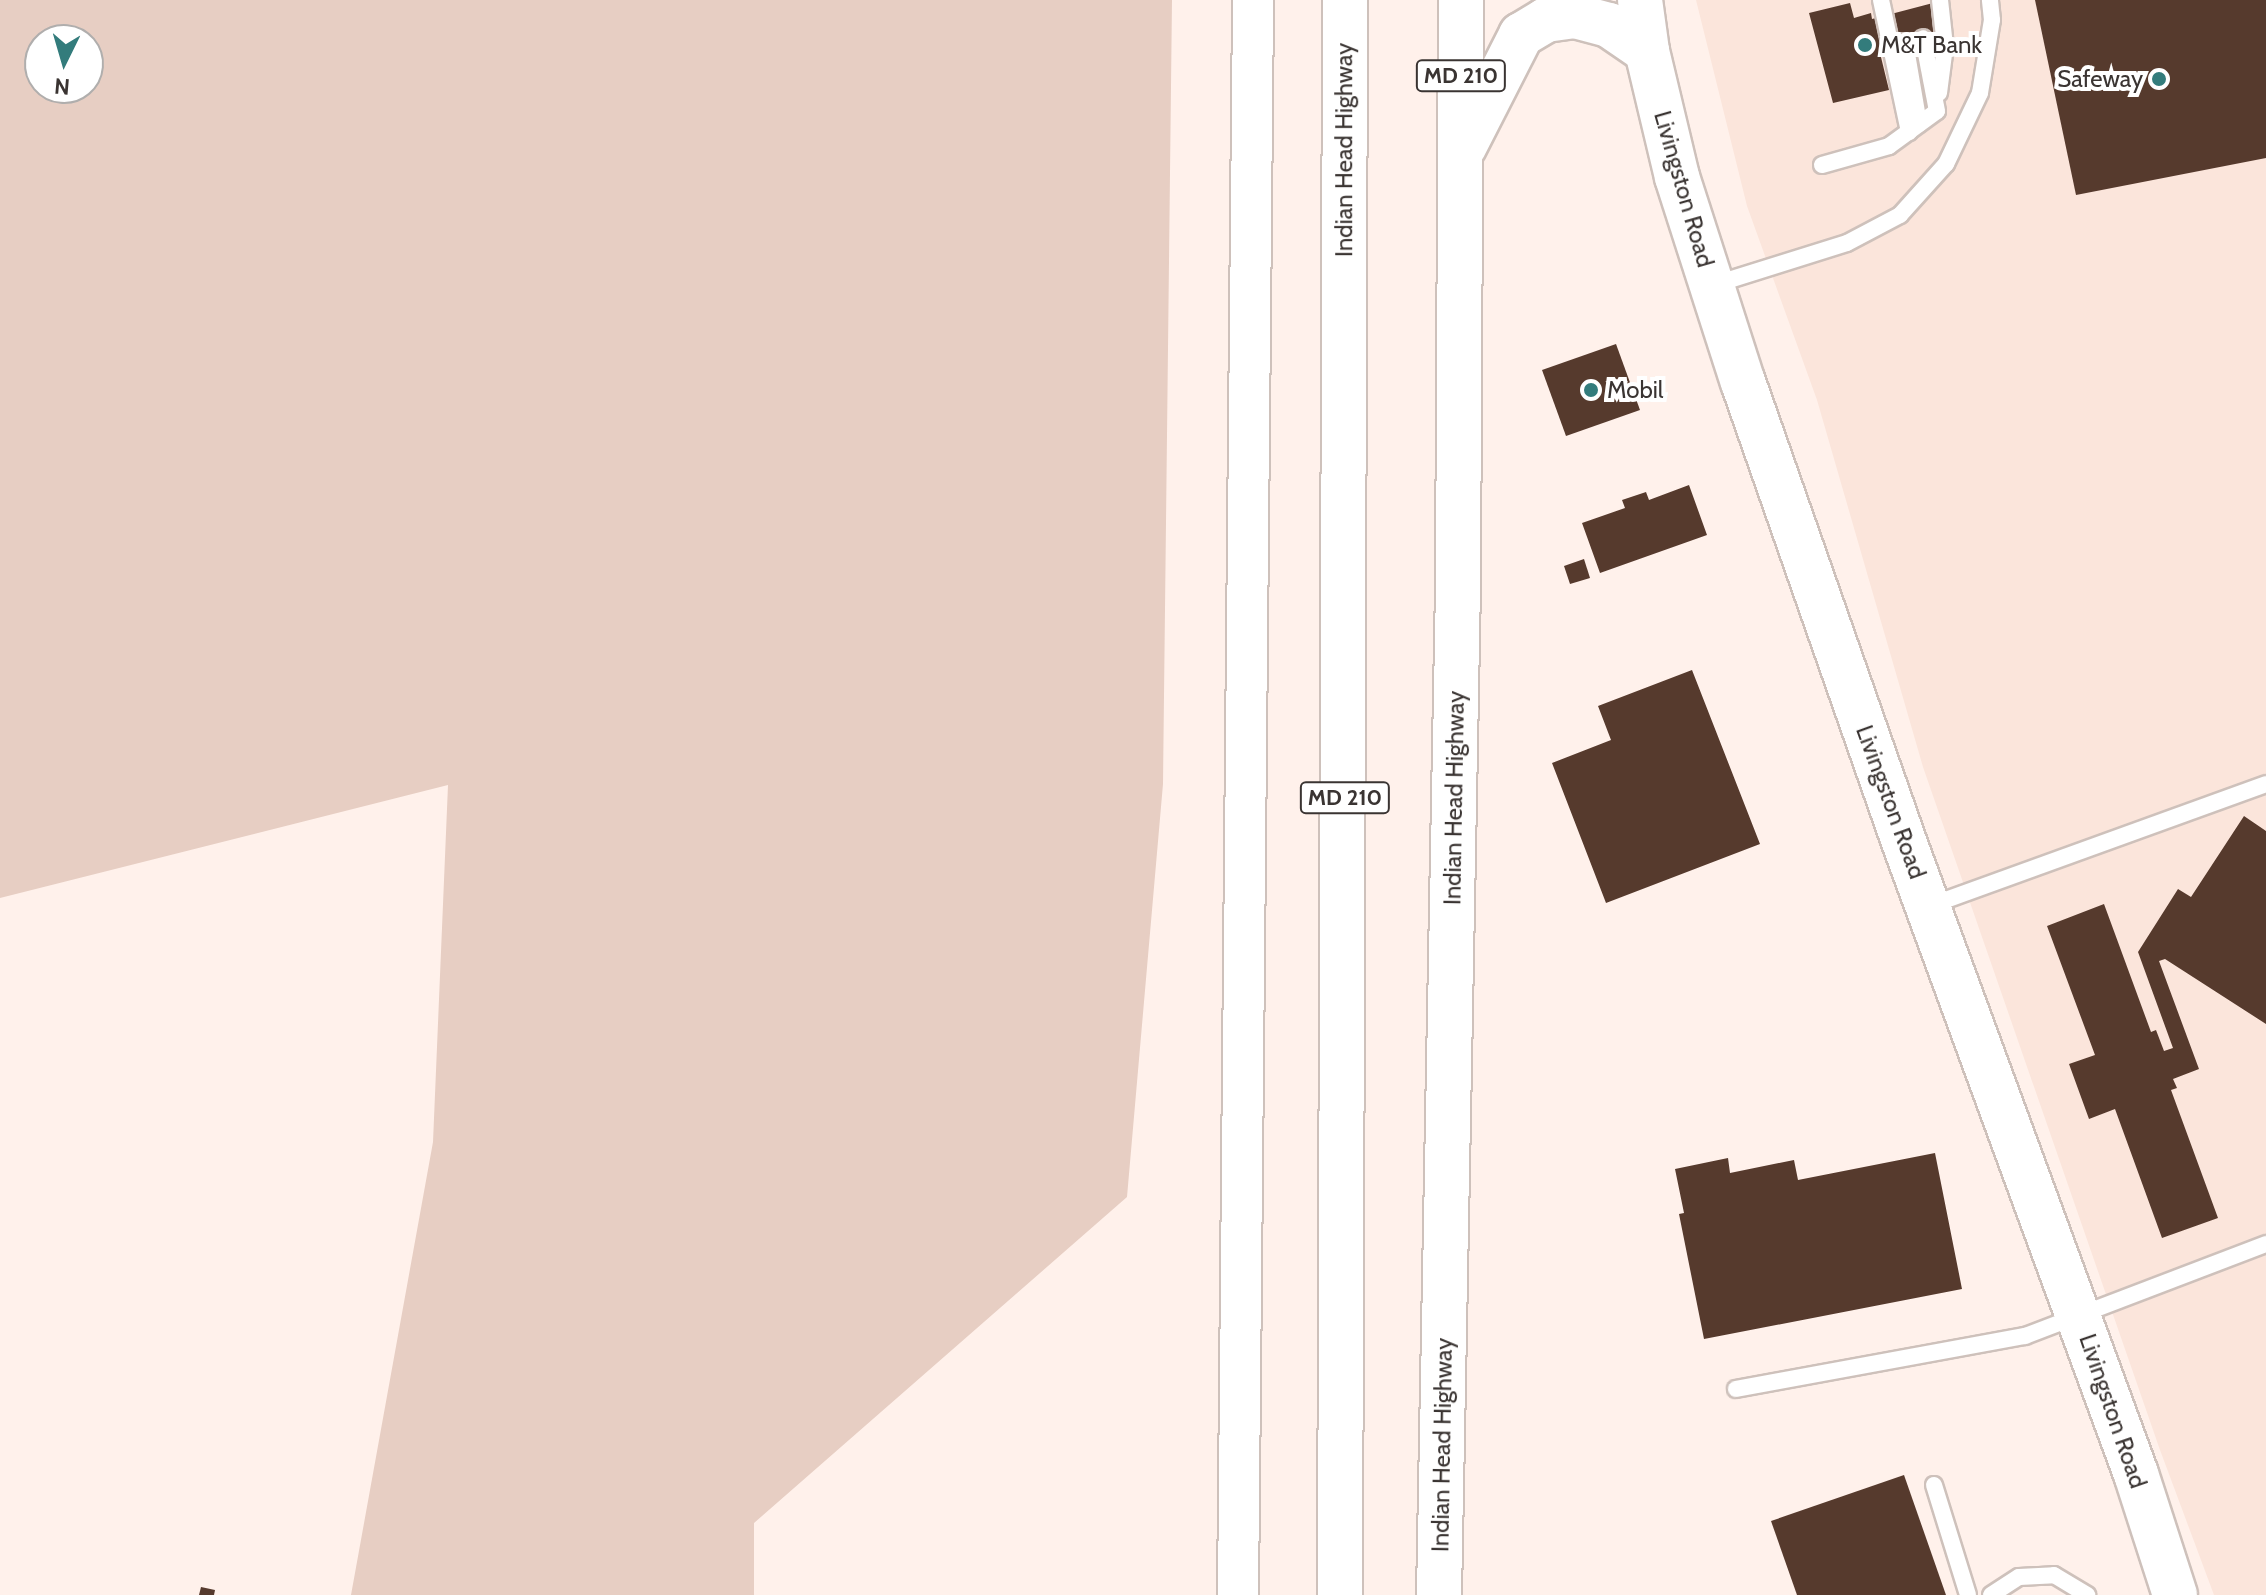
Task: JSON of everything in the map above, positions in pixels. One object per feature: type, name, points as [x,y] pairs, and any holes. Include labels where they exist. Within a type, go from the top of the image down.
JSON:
[{"type":"main road","name":"Indian Head Highway","points":[[1340,1595],[1345,0]]},
{"type":"main road","name":"Indian Head Highway","points":[[1439,1595],[1458,599],[1461,0]]},
{"type":"main road","name":"Livingston Road","points":[[1640,0],[1647,51],[1677,177],[1712,286],[1814,587],[2080,1317],[2175,1595]]},
{"type":"main road","points":[[1461,153],[1521,35],[1546,20],[1575,16],[1609,25],[1647,51]]},
{"type":"street","points":[[1238,1595],[1253,0]]},
{"type":"lane","points":[[1822,165],[1889,146],[1937,111],[1945,46],[1940,0]]},
{"type":"lane","points":[[1712,286],[1847,243],[1900,215],[1946,164],[1980,93],[1992,20],[1990,0]]},
{"type":"lane","points":[[1889,2],[1914,128]]},
{"type":"lane","points":[[1923,38],[1937,111]]},
{"type":"lane","points":[[1905,42],[1914,128]]},
{"type":"lane","points":[[1929,906],[2266,784]]},
{"type":"lane","points":[[1736,1389],[2025,1336],[2266,1244]]},
{"type":"lane","points":[[1934,1485],[1968,1595]]},
{"type":"lane","points":[[1991,1595],[2019,1577],[2054,1575],[2087,1595]]},
{"type":"shaded area","points":[[0,0],[1172,0],[1163,784],[1127,1197],[754,1523],[754,1595],[351,1595],[433,1142],[448,785],[0,898]]},
{"type":"shaded area","points":[[1696,0],[2266,0],[2266,1595],[2214,1595],[2160,1450],[1923,767],[1817,400],[1747,206]]},
{"type":"building","name":"Safeway","points":[[2035,0],[2266,0],[2266,158],[2076,195]]},
{"type":"building","name":"M&T Bank","points":[[1850,3],[1854,18],[1871,13],[1872,19],[1933,3],[1942,37],[1880,53],[1889,90],[1833,103],[1809,13]]},
{"type":"building","name":"Mobil","points":[[1616,344],[1640,410],[1566,436],[1542,370]]},
{"type":"building","points":[[1689,485],[1707,535],[1600,573],[1582,523],[1625,508],[1622,500],[1646,492],[1649,500]]},
{"type":"building","points":[[1584,559],[1590,578],[1570,584],[1564,566]]},
{"type":"building","points":[[1692,670],[1760,844],[1606,903],[1552,763],[1611,740],[1598,706]]},
{"type":"building","points":[[2244,816],[2266,831],[2266,1024],[2165,959],[2159,961],[2199,1069],[2173,1079],[2177,1088],[2171,1090],[2218,1218],[2162,1238],[2115,1109],[2089,1119],[2069,1064],[2095,1055],[2047,926],[2104,904],[2151,1032],[2156,1030],[2164,1051],[2173,1048],[2138,952],[2178,889],[2191,897]]},
{"type":"building","points":[[1935,1153],[1962,1289],[1704,1339],[1679,1214],[1684,1213],[1675,1169],[1728,1158],[1730,1173],[1794,1160],[1798,1180]]},
{"type":"building","points":[[1904,1475],[1946,1595],[1797,1595],[1771,1521]]},
{"type":"building","points":[[201,1587],[215,1590],[214,1595],[199,1595]]},
{"type":"place","name":"M&T Bank","points":[[1865,45]]},
{"type":"place","name":"Safeway","points":[[2159,79]]},
{"type":"place","name":"Mobil","points":[[1591,390]]}]
